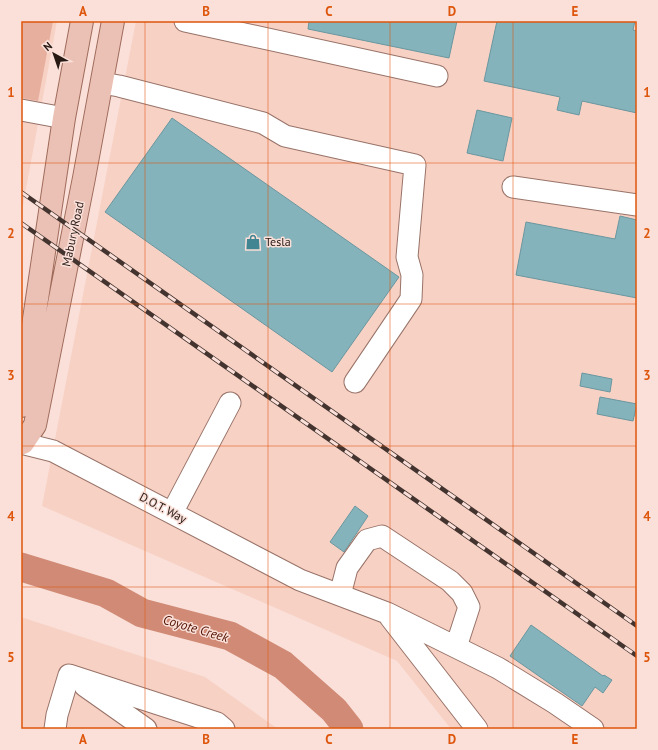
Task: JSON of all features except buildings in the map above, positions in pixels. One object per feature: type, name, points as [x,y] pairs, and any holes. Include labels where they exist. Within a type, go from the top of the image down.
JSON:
[{"type":"main road","name":"Mabury Road","points":[[21,406],[64,118],[82,21]]},
{"type":"main road","name":"Mabury Road","points":[[21,443],[35,425],[84,178],[113,21]]},
{"type":"street","points":[[185,21],[437,76]]},
{"type":"street","points":[[102,83],[263,123],[285,136],[415,165],[407,257],[412,275],[412,299],[355,382]]},
{"type":"street","points":[[21,110],[64,118]]},
{"type":"street","points":[[513,187],[637,205]]},
{"type":"street","points":[[172,513],[230,403]]},
{"type":"street","name":"D.O.T. Way","points":[[21,443],[53,451],[300,580],[387,613],[456,647],[498,668],[594,729]]},
{"type":"street","points":[[340,595],[347,568],[359,551],[367,540],[382,536],[450,581],[462,593],[469,607],[456,647]]},
{"type":"street","points":[[387,613],[477,729]]},
{"type":"street","points":[[61,724],[68,674]]},
{"type":"street","points":[[68,674],[146,729]]},
{"type":"street","points":[[68,674],[217,723],[224,729]]},
{"type":"shaded area","points":[[21,21],[57,21],[21,216]]},
{"type":"shaded area","points":[[21,21],[53,21],[38,101],[21,98]]},
{"type":"shaded area","points":[[136,21],[637,21],[637,729],[451,729],[397,661],[42,506]]},
{"type":"shaded area","points":[[21,617],[205,677],[278,729],[21,729]]},
{"type":"waterway","name":"Coyote Creek","points":[[21,567],[106,593],[142,613],[230,636],[283,665],[334,710],[349,729]]},
{"type":"railway","points":[[21,192],[637,626]]},
{"type":"railway","points":[[21,223],[637,656]]},
{"type":"place","name":"Tesla","points":[[253,242]]}]
